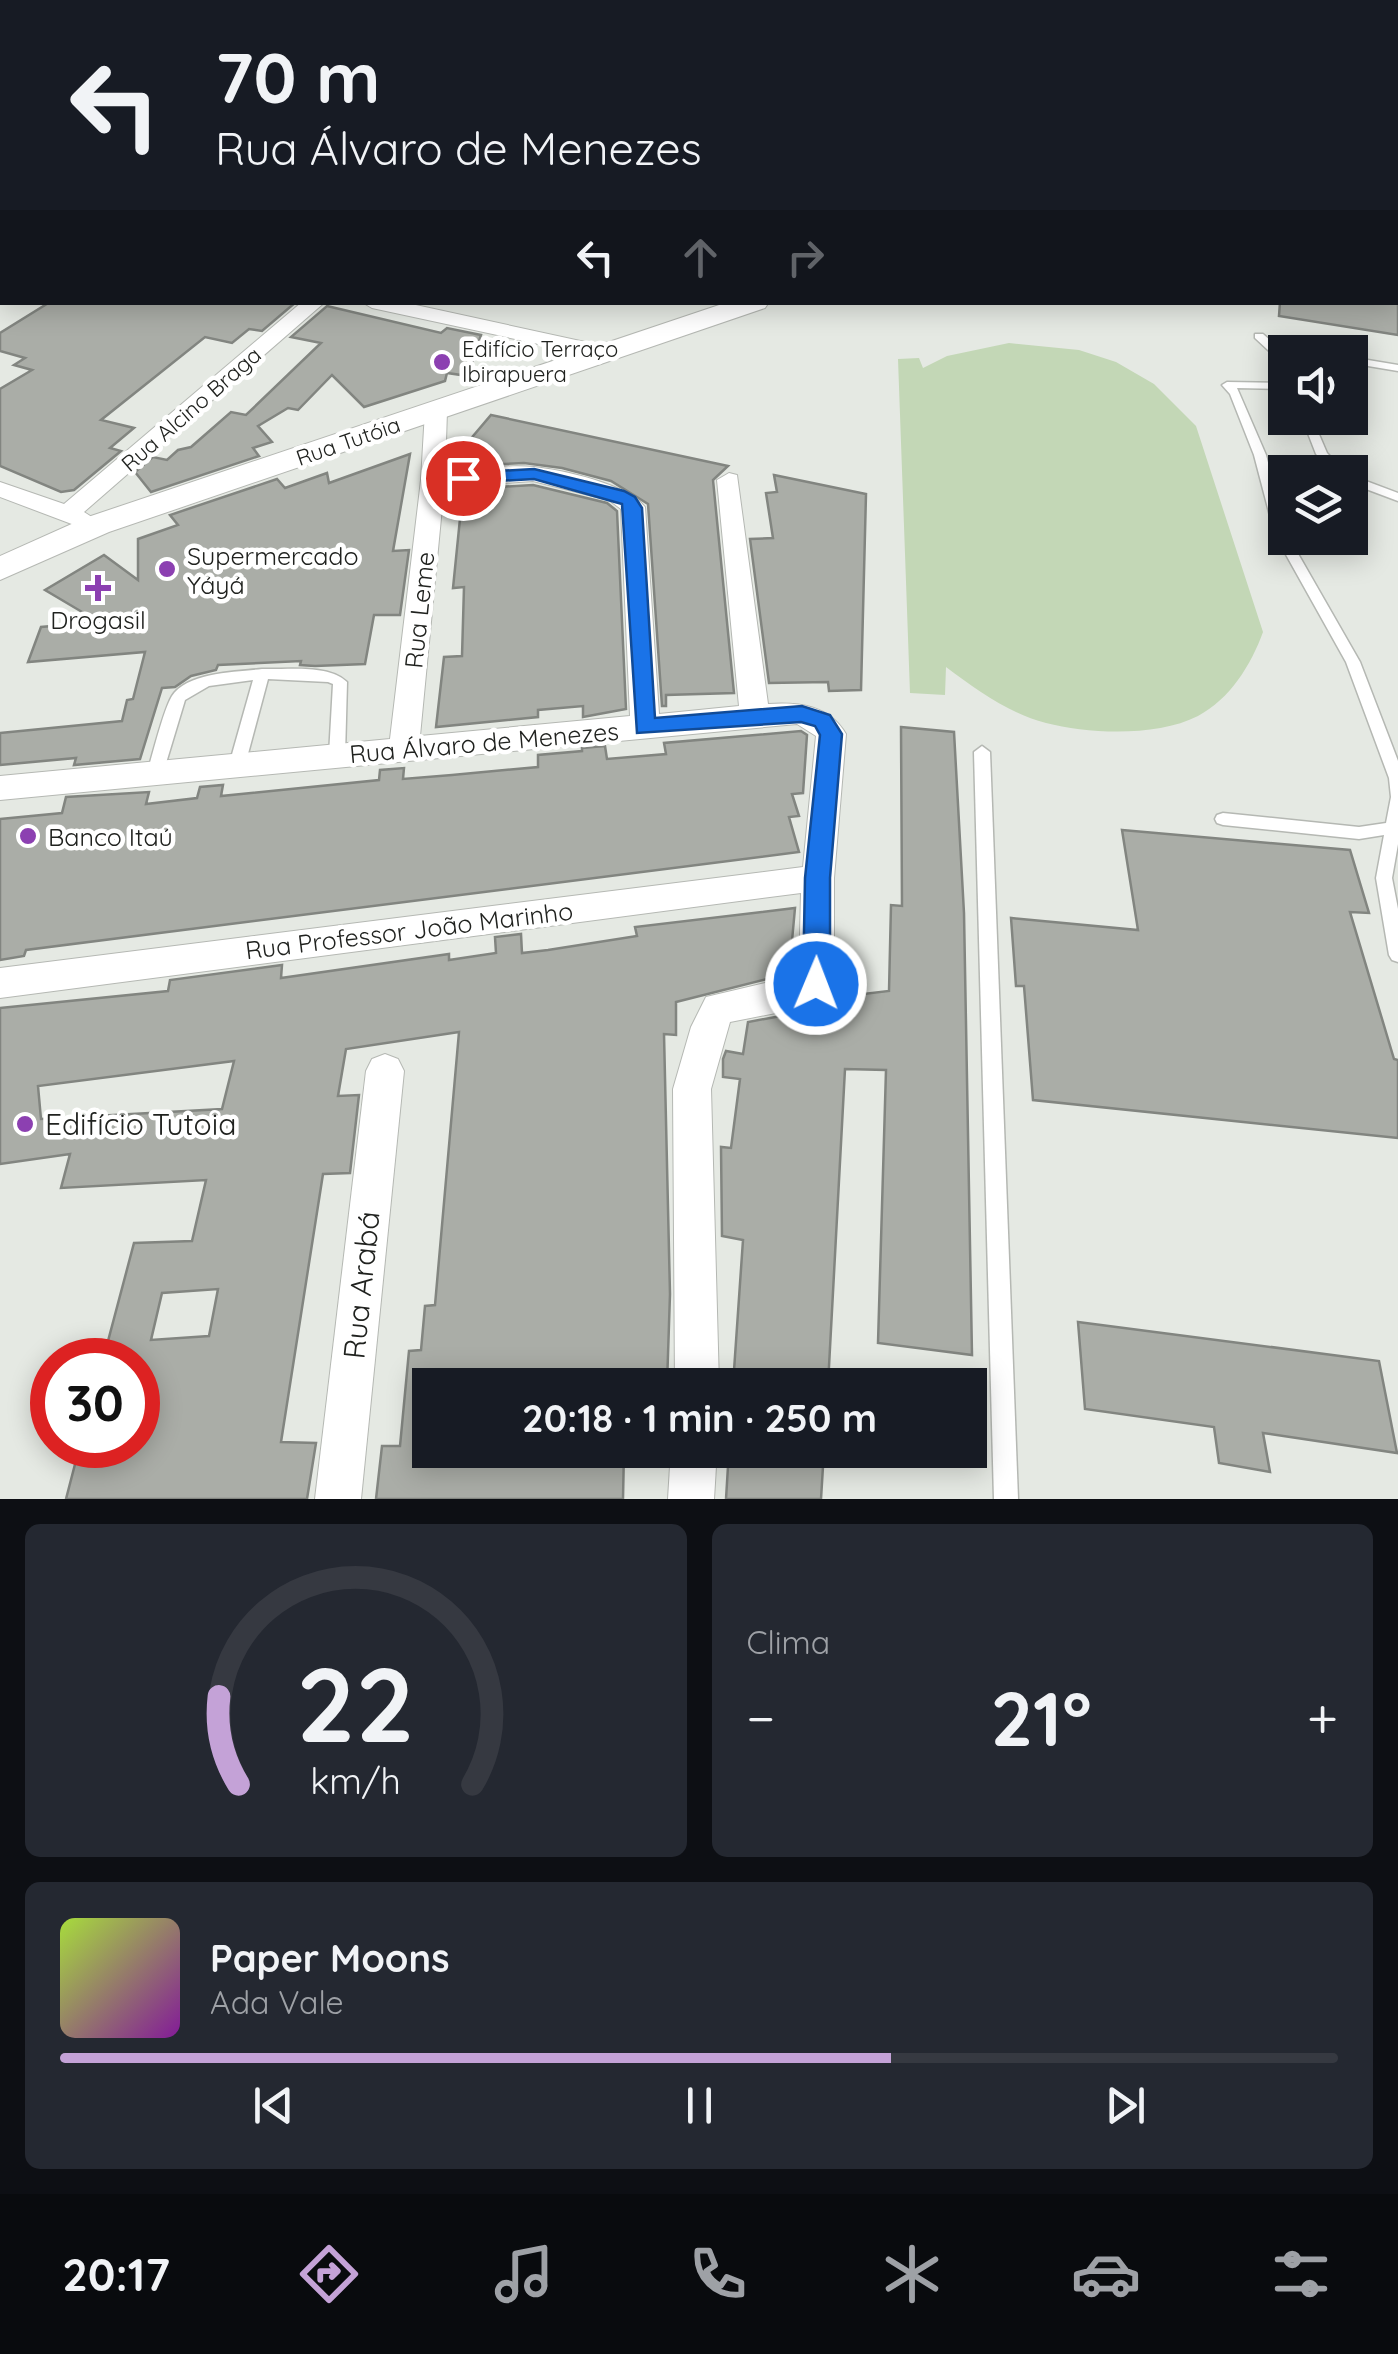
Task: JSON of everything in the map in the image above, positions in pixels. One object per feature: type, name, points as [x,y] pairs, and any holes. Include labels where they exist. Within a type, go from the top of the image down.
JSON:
[{"type":"street","name":"Rua Alcino Braga","points":[[75,526],[106,482],[312,305]]},
{"type":"street","points":[[386,305],[608,353]]},
{"type":"street","name":"Rua Tutóia","points":[[0,569],[75,526],[136,512],[747,305]]},
{"type":"street","name":"Rua Leme","points":[[404,748],[433,480],[436,411]]},
{"type":"street","points":[[433,480],[534,474],[618,494],[629,501],[633,508],[644,728]]},
{"type":"street","points":[[730,480],[755,715]]},
{"type":"street","points":[[106,482],[116,501],[136,512]]},
{"type":"street","points":[[0,489],[75,526]]},
{"type":"street","name":"Rua Álvaro de Menezes","points":[[0,788],[755,715],[802,714],[822,721],[831,734],[818,878],[816,984],[791,995],[719,1008],[712,1016],[692,1089],[697,1368]]},
{"type":"street","name":"Rua Professor João Marinho","points":[[0,983],[818,878]]},
{"type":"street","name":"Rua Arabá","points":[[338,1499],[385,1071]]},
{"type":"street","points":[[691,1499],[693,1468]]},
{"type":"lane","points":[[1259,336],[1268,344]]},
{"type":"lane","points":[[1368,363],[1398,368]]},
{"type":"lane","points":[[1268,386],[1227,385],[1235,393],[1260,455],[1281,535],[1353,662],[1396,778],[1396,829],[1384,878],[1398,955]]},
{"type":"lane","points":[[1368,485],[1398,496]]},
{"type":"lane","points":[[237,765],[262,674]]},
{"type":"lane","points":[[155,774],[178,698],[186,689],[198,683],[262,674],[332,677],[340,682],[337,755]]},
{"type":"lane","points":[[982,752],[1006,1499]]},
{"type":"lane","points":[[1223,819],[1360,833],[1396,829]]},
{"type":"green space","points":[[1009,343],[1079,350],[1116,362],[1154,384],[1196,426],[1263,632],[1238,680],[1198,716],[1163,728],[1123,732],[1063,727],[1006,707],[946,667],[945,695],[910,693],[898,359],[919,358],[923,368],[947,356]]},
{"type":"building","points":[[45,305],[292,305],[262,331],[249,329],[232,343],[205,337],[101,420],[134,428],[110,448],[121,451],[74,490],[61,492],[0,466],[0,389],[32,370],[14,365],[25,358],[0,351],[0,333]]},
{"type":"building","points":[[1280,305],[1398,305],[1398,335],[1279,316]]},
{"type":"building","points":[[327,306],[441,333],[447,328],[481,335],[468,376],[447,373],[445,381],[364,407],[332,375],[298,410],[288,408],[258,426],[272,442],[253,448],[259,456],[151,492],[135,472],[153,457],[167,460],[178,450],[191,447],[231,412],[246,415],[321,343],[291,337]]},
{"type":"building","points":[[491,415],[728,466],[713,480],[734,693],[666,695],[666,706],[662,706],[648,504],[611,481],[562,468],[524,463],[465,466],[468,442]]},
{"type":"building","points":[[410,454],[393,551],[409,550],[400,615],[374,615],[365,664],[315,666],[300,665],[301,661],[218,665],[216,670],[191,676],[175,687],[162,688],[140,759],[74,765],[76,758],[0,765],[0,733],[122,721],[127,700],[133,699],[145,652],[28,662],[41,627],[99,622],[45,590],[104,555],[138,580],[138,539],[178,525],[170,515],[277,479],[285,488],[327,473],[329,483]]},
{"type":"building","points":[[774,475],[866,494],[861,690],[829,691],[828,682],[769,683],[750,539],[773,538],[766,493],[777,492]]},
{"type":"building","points":[[533,485],[607,503],[617,511],[626,709],[583,717],[583,706],[538,710],[538,717],[436,727],[444,657],[462,656],[464,587],[453,588],[463,489]]},
{"type":"building","points":[[901,727],[954,732],[964,913],[972,1355],[878,1343],[886,1070],[845,1069],[829,1368],[734,1368],[743,1240],[722,1236],[721,1147],[731,1148],[740,1079],[723,1077],[723,1059],[726,1051],[743,1054],[748,1022],[792,1014],[830,998],[889,991],[891,905],[902,906]]},
{"type":"building","points":[[801,731],[807,735],[803,793],[792,794],[799,816],[789,817],[799,852],[26,950],[24,956],[0,960],[0,819],[62,813],[66,797],[149,792],[146,804],[197,798],[200,787],[223,785],[221,796],[379,780],[380,770],[404,768],[403,779],[538,767],[538,755],[582,748],[605,746],[607,759],[666,754],[664,743]]},
{"type":"building","points":[[1122,830],[1350,850],[1369,913],[1350,912],[1394,1059],[1398,1060],[1398,1138],[1033,1100],[1024,986],[1016,986],[1011,918],[1138,930]]},
{"type":"building","points":[[795,908],[791,952],[779,954],[783,975],[676,1002],[676,1035],[664,1034],[670,1294],[668,1368],[412,1368],[412,1468],[624,1468],[623,1499],[376,1499],[382,1446],[400,1446],[409,1351],[421,1350],[425,1306],[435,1305],[459,1032],[346,1049],[338,1096],[359,1095],[350,1173],[323,1174],[281,1442],[316,1443],[307,1499],[66,1499],[74,1468],[160,1468],[160,1339],[209,1336],[218,1289],[162,1293],[151,1338],[109,1338],[134,1243],[192,1241],[206,1180],[61,1188],[70,1154],[0,1164],[0,1008],[168,991],[170,980],[282,965],[281,978],[449,954],[449,960],[496,953],[495,937],[521,934],[522,953],[637,936],[635,927]],"holes":[[[234,1061],[222,1109],[41,1119],[38,1086]]]},
{"type":"building","points":[[1078,1322],[1379,1361],[1397,1453],[1263,1433],[1270,1472],[1219,1463],[1214,1427],[1085,1409]]},
{"type":"building","points":[[728,1468],[823,1468],[821,1499],[726,1499]]},
{"type":"place","name":"Edifício Terraço Ibirapuera","points":[[442,362]]},
{"type":"place","name":"Supermercado Yáyá","points":[[167,569]]},
{"type":"place","name":"Drogasil","points":[[98,588]]},
{"type":"place","name":"Banco Itaú","points":[[28,836]]},
{"type":"place","name":"Edifício Tutoia","points":[[25,1124]]},
{"type":"route","points":[[463,478],[534,474],[618,494],[629,501],[633,508],[644,728],[755,715],[802,714],[822,721],[831,734],[818,878],[816,984]]}]
